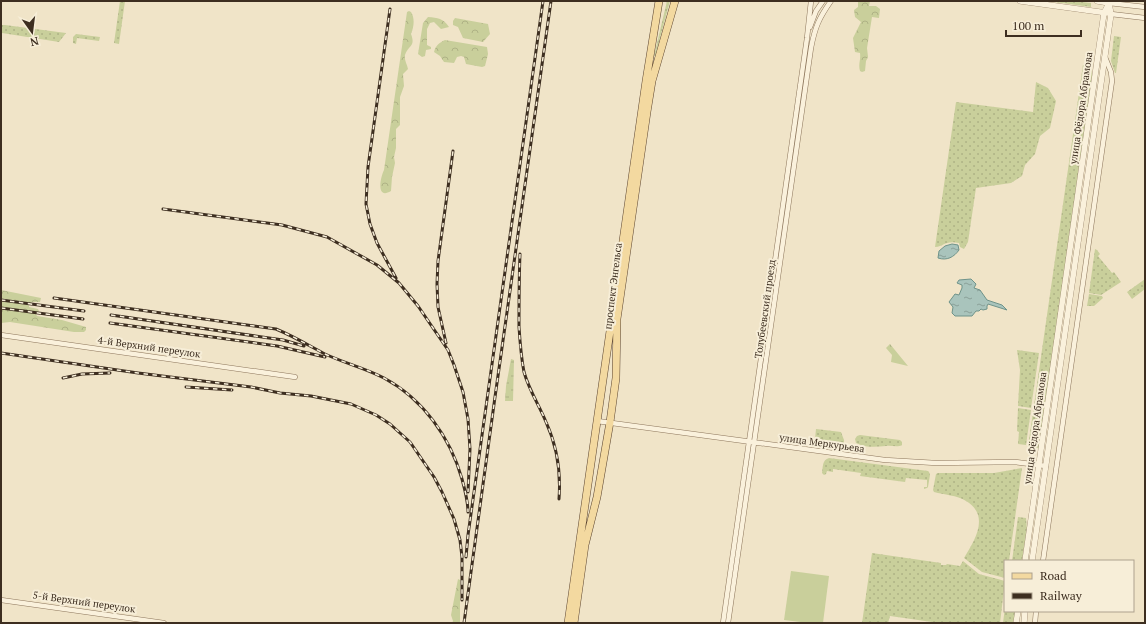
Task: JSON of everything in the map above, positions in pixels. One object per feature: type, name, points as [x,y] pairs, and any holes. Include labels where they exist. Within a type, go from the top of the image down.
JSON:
[{"type":"main road","name":"проспект Энгельса","points":[[568,623],[646,81],[659,1]]},
{"type":"main road","name":"проспект Энгельса","points":[[574,623],[585,545],[597,497],[610,422],[616,378],[617,319],[652,81],[675,1]]},
{"type":"street","name":"Толубеевский проезд","points":[[728,623],[811,1]]},
{"type":"street","name":"Толубеевский проезд","points":[[807,38],[813,17],[822,1]]},
{"type":"street","name":"Толубеевский проезд","points":[[723,623],[752,442],[811,48],[818,21],[831,1]]},
{"type":"street","points":[[1020,1],[1145,18]]},
{"type":"street","points":[[1097,1],[1145,7]]},
{"type":"street","name":"улица Фёдора Абрамова","points":[[1025,560],[1104,13],[1109,3]]},
{"type":"street","name":"улица Фёдора Абрамова","points":[[1032,560],[1111,14],[1109,3]]},
{"type":"street","points":[[1044,560],[1112,81],[1111,72],[1104,55]]},
{"type":"street","name":"4-й Верхний переулок","points":[[1,335],[295,377]]},
{"type":"street","name":"улица Меркурьева","points":[[597,421],[885,460],[936,463],[1015,462],[1046,466]]},
{"type":"street","name":"5-й Верхний переулок","points":[[1,600],[164,623]]},
{"type":"street","points":[[1016,623],[1018,612]]},
{"type":"street","points":[[1024,623],[1025,612]]},
{"type":"street","points":[[1034,623],[1036,612]]},
{"type":"green space","points":[[120,1],[125,1],[119,44],[114,43]]},
{"type":"green space","points":[[667,1],[670,1],[654,56]]},
{"type":"green space","points":[[858,1],[870,1],[869,6],[876,6],[880,9],[879,18],[872,17],[867,48],[868,57],[865,71],[862,72],[859,69],[860,53],[855,52],[853,38],[861,22],[855,17],[854,10],[858,7]]},
{"type":"green space","points":[[1047,1],[1075,1],[1091,3],[1091,7]]},
{"type":"green space","points":[[407,12],[411,12],[414,20],[411,34],[413,41],[405,55],[408,69],[403,74],[404,86],[400,97],[400,125],[396,129],[395,163],[391,191],[383,193],[380,187],[381,178],[384,170]]},
{"type":"green space","points":[[428,17],[440,19],[449,27],[441,29],[434,22],[430,23],[427,29],[427,45],[431,47],[431,49],[426,50],[425,56],[422,57],[418,54],[423,23]]},
{"type":"green space","points":[[455,18],[488,24],[490,34],[483,42],[463,38],[458,27],[453,25]]},
{"type":"green space","points":[[1,25],[66,33],[59,42],[2,33]]},
{"type":"green space","points":[[76,34],[100,37],[99,41],[77,38],[76,44],[73,43],[73,37]]},
{"type":"green space","points":[[1114,36],[1121,37],[1116,73],[1111,61]]},
{"type":"green space","points":[[445,40],[487,47],[488,54],[485,66],[482,67],[466,64],[464,57],[461,56],[457,57],[454,63],[444,62],[440,56],[434,52],[438,44]]},
{"type":"green space","points":[[1083,65],[1091,66],[1092,77],[1039,448],[1028,447]]},
{"type":"green space","points":[[1036,82],[1048,88],[1056,101],[1050,128],[1040,136],[1035,154],[1025,165],[1022,176],[1011,183],[976,188],[968,242],[964,249],[960,247],[959,243],[954,242],[935,247],[956,102],[1033,112]]},
{"type":"green space","points":[[1095,249],[1100,254],[1098,256],[1112,273],[1114,272],[1121,282],[1101,295],[1089,293]]},
{"type":"green space","points":[[1145,279],[1145,289],[1132,299],[1127,292]]},
{"type":"green space","points":[[1,290],[41,298],[40,302],[32,302],[29,304],[29,307],[38,309],[39,311],[36,314],[37,316],[62,320],[86,327],[86,330],[84,332],[74,332],[10,322],[1,323]]},
{"type":"green space","points":[[1089,294],[1102,296],[1103,298],[1094,306],[1087,306]]},
{"type":"green space","points":[[890,344],[908,366],[891,362],[892,355],[886,348]]},
{"type":"green space","points":[[1017,350],[1039,353],[1031,408],[1018,406],[1020,370]]},
{"type":"green space","points":[[511,359],[514,360],[513,401],[505,401],[506,386]]},
{"type":"green space","points":[[1018,408],[1031,410],[1026,445],[1018,444]]},
{"type":"green space","points":[[816,429],[841,432],[844,443],[815,439]]},
{"type":"green space","points":[[860,435],[900,440],[902,445],[874,447],[863,446],[856,443],[855,439]]},
{"type":"green space","points":[[829,458],[928,471],[930,475],[928,487],[924,489],[924,487],[927,487],[927,480],[906,478],[905,482],[860,476],[861,473],[833,469],[833,472],[827,471],[824,475],[822,473],[823,464],[825,460]]},
{"type":"green space","points":[[1022,468],[1009,560],[1004,560],[1004,578],[982,572],[964,558],[976,536],[978,529],[978,514],[974,507],[955,496],[934,492],[933,490],[936,474],[938,473],[994,473]]},
{"type":"green space","points":[[1018,517],[1026,518],[1027,530],[1022,560],[1012,560]]},
{"type":"green space","points":[[872,553],[941,563],[941,565],[947,564],[960,566],[963,561],[979,574],[1004,581],[1000,623],[939,623],[890,616],[888,623],[862,623]]},
{"type":"green space","points":[[791,571],[829,576],[823,623],[784,620]]},
{"type":"green space","points":[[458,579],[460,580],[460,623],[452,623],[453,621],[451,615]]},
{"type":"green space","points":[[1004,612],[1015,612],[1014,623],[1003,623]]},
{"type":"water","points":[[952,244],[958,245],[959,250],[947,259],[938,258],[939,251],[945,246]]},
{"type":"water","points":[[971,279],[976,284],[974,288],[980,290],[987,300],[1002,305],[1007,310],[988,304],[987,309],[976,311],[972,316],[955,316],[952,313],[953,307],[949,302],[955,294],[959,295],[962,288],[962,285],[957,283],[959,280]]},
{"type":"railway","points":[[466,557],[543,1]]},
{"type":"railway","points":[[464,623],[551,1]]},
{"type":"railway","points":[[390,9],[368,167],[366,204],[370,224],[377,243],[396,278]]},
{"type":"railway","points":[[446,343],[438,307],[437,284],[438,261],[453,151]]},
{"type":"railway","points":[[163,209],[282,225],[327,237],[377,265],[399,283],[418,306],[448,350],[463,392],[468,419],[470,449],[468,492]]},
{"type":"railway","points":[[520,254],[519,327],[523,366],[529,385],[553,440],[559,469],[559,499]]},
{"type":"railway","points":[[54,298],[276,329],[325,354],[384,378],[398,387],[423,408],[442,434],[457,463],[467,500],[468,512]]},
{"type":"railway","points":[[1,300],[84,311]]},
{"type":"railway","points":[[1,308],[83,319]]},
{"type":"railway","points":[[111,315],[283,340],[304,346]]},
{"type":"railway","points":[[110,323],[277,346],[325,357]]},
{"type":"railway","points":[[1,353],[138,373],[251,387],[280,393],[311,396],[351,404],[376,415],[390,424],[410,442],[434,477],[442,492],[454,519],[460,540],[462,557],[462,600]]},
{"type":"railway","points":[[63,378],[82,374],[110,373]]},
{"type":"railway","points":[[186,387],[232,390]]}]
